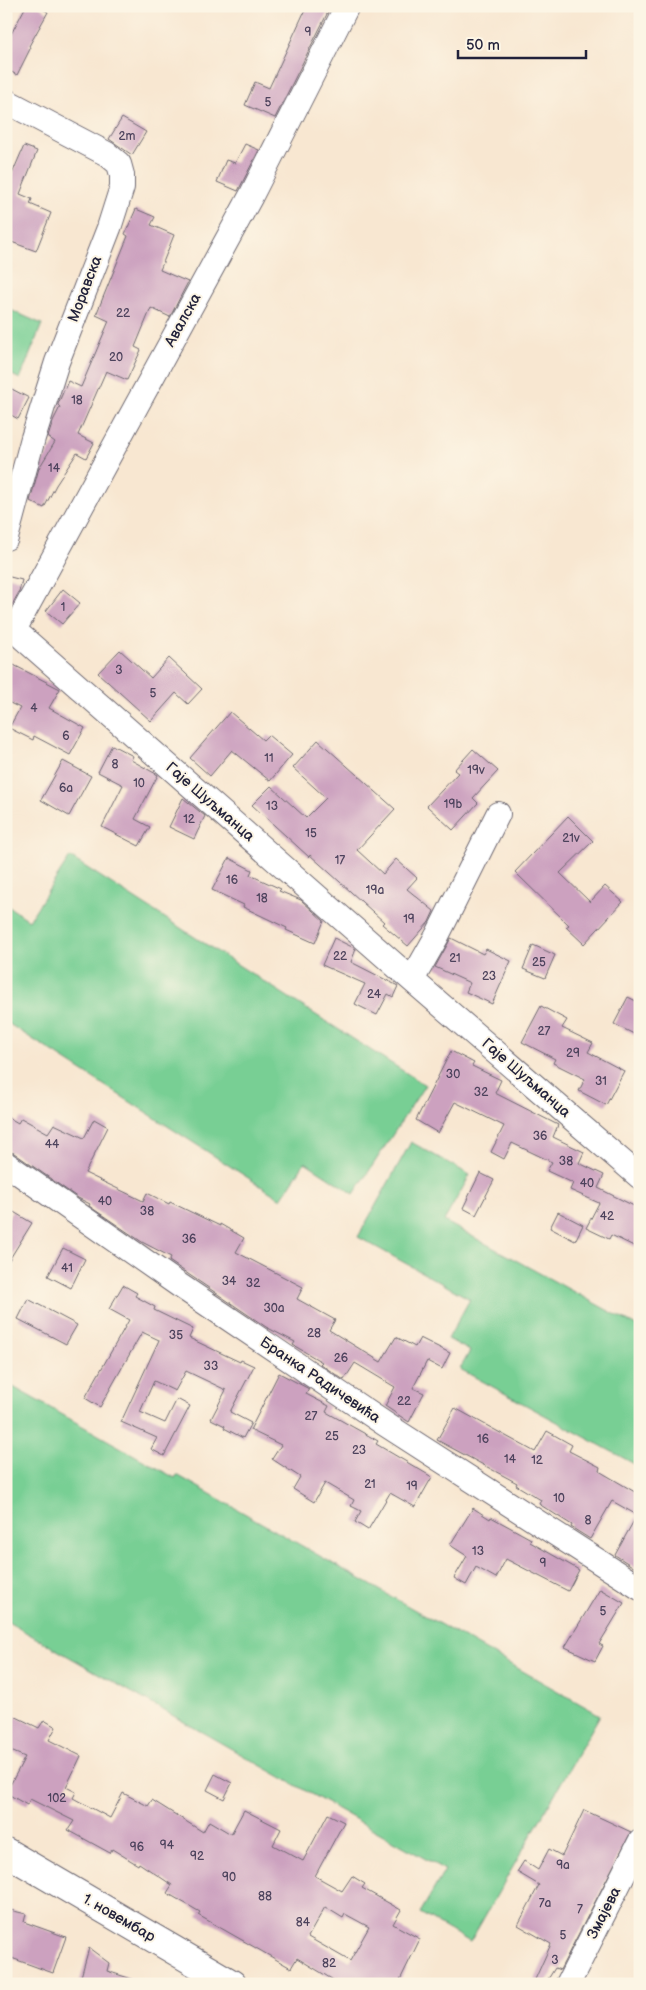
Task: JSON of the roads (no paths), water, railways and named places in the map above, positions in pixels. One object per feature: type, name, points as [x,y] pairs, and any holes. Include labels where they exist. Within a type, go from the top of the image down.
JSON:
[{"type":"main road","name":"1. новембар","points":[[6,1852],[232,1984]]},
{"type":"street","name":"Авалска","points":[[10,628],[250,196],[347,6]]},
{"type":"street","name":"Моравска","points":[[6,101],[107,154],[119,164],[122,175],[122,187],[109,228],[57,362],[32,438],[6,538]]},
{"type":"street","name":"Гаје Шуљманца","points":[[10,628],[640,1177]]},
{"type":"street","points":[[412,980],[437,936],[498,814]]},
{"type":"street","name":"Бранка Радичевића","points":[[6,1164],[179,1285],[385,1424],[640,1588]]},
{"type":"street","name":"Змајева","points":[[568,1984],[640,1842]]}]
